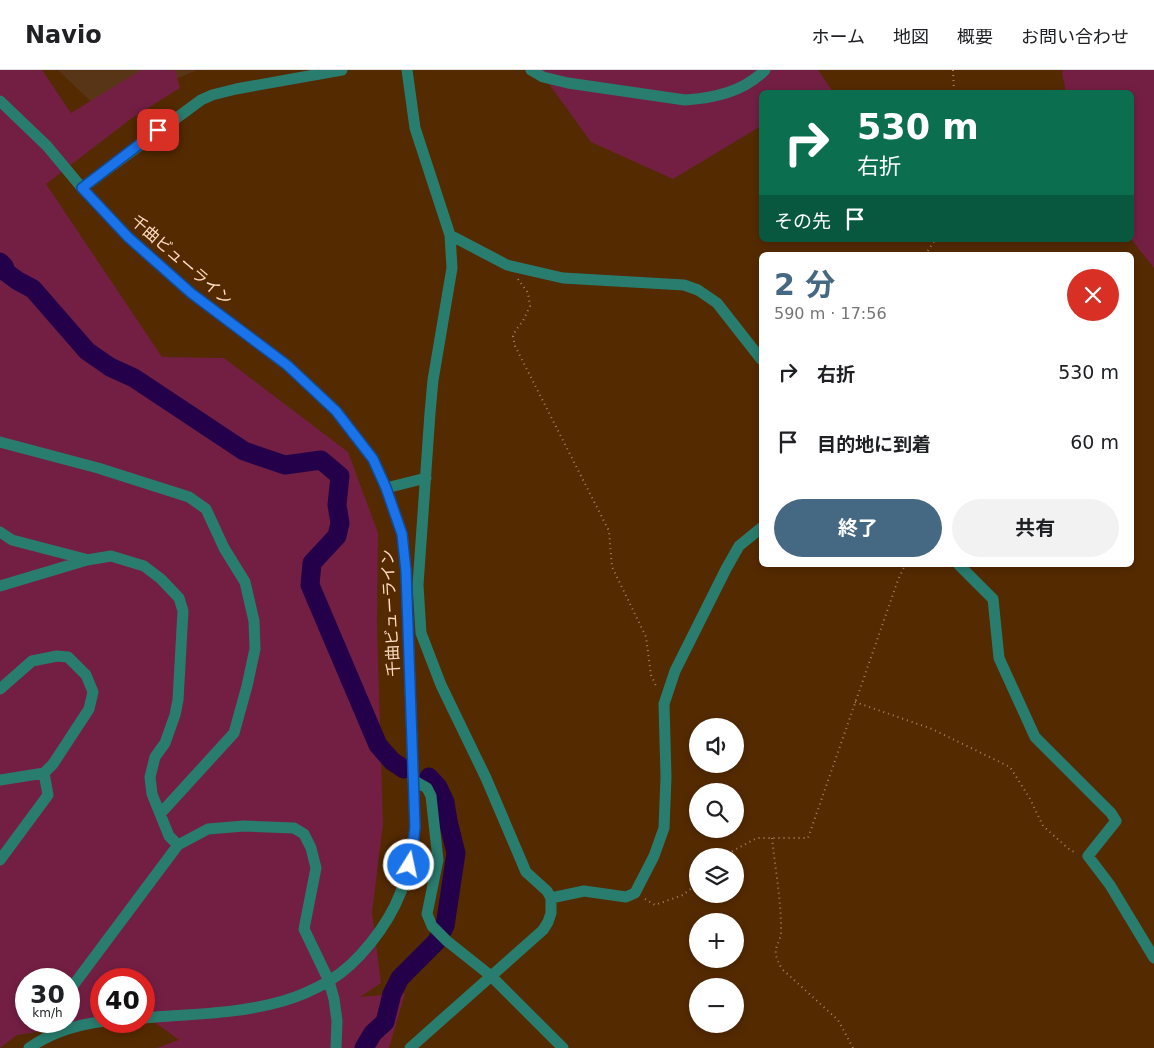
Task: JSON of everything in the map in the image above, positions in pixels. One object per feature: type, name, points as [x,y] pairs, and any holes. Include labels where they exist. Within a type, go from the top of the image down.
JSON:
[{"type":"street","points":[[82,188],[201,100],[212,94],[342,70]]},
{"type":"street","points":[[407,70],[416,128],[450,235],[452,268],[433,380],[418,585],[421,633],[441,685],[486,778],[526,872],[547,891],[551,898],[551,913],[543,930],[410,1048]]},
{"type":"street","points":[[531,70],[543,76],[568,83],[685,100],[704,99],[739,89],[755,80],[764,70]]},
{"type":"street","name":"千曲ビューライン","points":[[0,101],[47,146],[82,188],[128,237],[191,293],[287,365],[324,398],[373,459],[386,488],[402,534],[406,571],[415,827],[412,854],[400,894],[389,916],[364,951],[329,981],[284,1001],[249,1009],[155,1017]]},
{"type":"street","points":[[450,235],[507,265],[562,278],[684,285],[698,290],[717,303],[759,356]]},
{"type":"street","points":[[0,442],[98,468],[189,497],[206,509],[224,548],[245,582],[254,621],[255,649],[234,733],[160,814]]},
{"type":"street","points":[[386,488],[426,478]]},
{"type":"street","points":[[551,898],[584,891],[626,897],[636,893],[654,856],[664,828],[666,777],[664,704],[675,671],[726,569],[740,546],[759,530]]},
{"type":"street","points":[[0,532],[12,540],[87,560]]},
{"type":"street","points":[[0,586],[87,560],[111,556],[144,566],[161,579],[179,598],[183,611],[178,700],[165,743],[155,757],[150,777],[152,794],[169,836],[178,845]]},
{"type":"street","points":[[961,567],[993,599],[999,658],[1035,737],[1111,813],[1116,821],[1088,856],[1110,885],[1154,958]]},
{"type":"street","points":[[0,689],[32,660],[57,656],[68,657],[86,674],[93,692],[89,709],[54,764],[44,773],[0,780]]},
{"type":"street","points":[[0,860],[48,794],[44,773]]},
{"type":"street","points":[[413,780],[427,788],[431,796],[438,860],[427,914],[432,926],[491,976],[563,1048]]},
{"type":"street","points":[[80,976],[178,845],[208,829],[268,826],[294,828],[304,834],[311,848],[316,868],[304,930],[329,981],[334,999],[337,1021],[336,1048]]},
{"type":"street","points":[[28,1048],[52,1033]]},
{"type":"path","points":[[953,70],[954,90]]},
{"type":"path","points":[[507,265],[528,293],[530,306],[513,336],[515,346],[609,531],[612,567],[646,637],[651,675],[664,704]]},
{"type":"path","points":[[738,848],[757,838],[808,838],[904,567]]},
{"type":"path","points":[[855,702],[932,729],[1010,766],[1029,796],[1043,826],[1070,850],[1088,856]]},
{"type":"path","points":[[772,838],[782,930],[775,948],[776,960],[782,969],[838,1020],[853,1048]]},
{"type":"path","points":[[636,893],[655,905],[683,895],[689,891]]},
{"type":"shaded area","points":[[0,70],[42,70],[71,113],[141,70],[175,70],[180,88],[132,118],[46,184],[162,357],[224,358],[348,452],[378,533],[377,629],[383,824],[372,913],[381,983],[360,997],[405,993],[389,1048],[157,1048],[179,1040],[155,1022],[155,968],[90,968],[90,1024],[80,1026],[80,968],[15,968],[15,1033],[31,1033],[17,1035],[0,1048]]},
{"type":"shaded area","points":[[58,70],[197,70],[101,111]]},
{"type":"shaded area","points":[[539,70],[818,70],[832,90],[759,90],[759,127],[673,179],[591,142]]},
{"type":"shaded area","points":[[1063,70],[1154,70],[1154,268],[1133,242],[1134,90],[1066,90]]},
{"type":"waterway","points":[[0,262],[7,273],[33,289],[87,351],[110,367],[134,378],[244,451],[285,465],[321,460],[340,476],[337,505],[340,523],[337,536],[312,563],[310,585],[378,745],[392,761],[404,769]]},
{"type":"waterway","points":[[364,1048],[373,1033],[385,1022],[392,994],[400,978],[436,942],[445,926],[456,853],[445,802],[438,787],[429,777]]},
{"type":"route","points":[[158,130],[82,188],[128,237],[191,293],[287,365],[336,411],[373,459],[386,488],[402,534],[406,571],[415,827],[409,865]]}]
